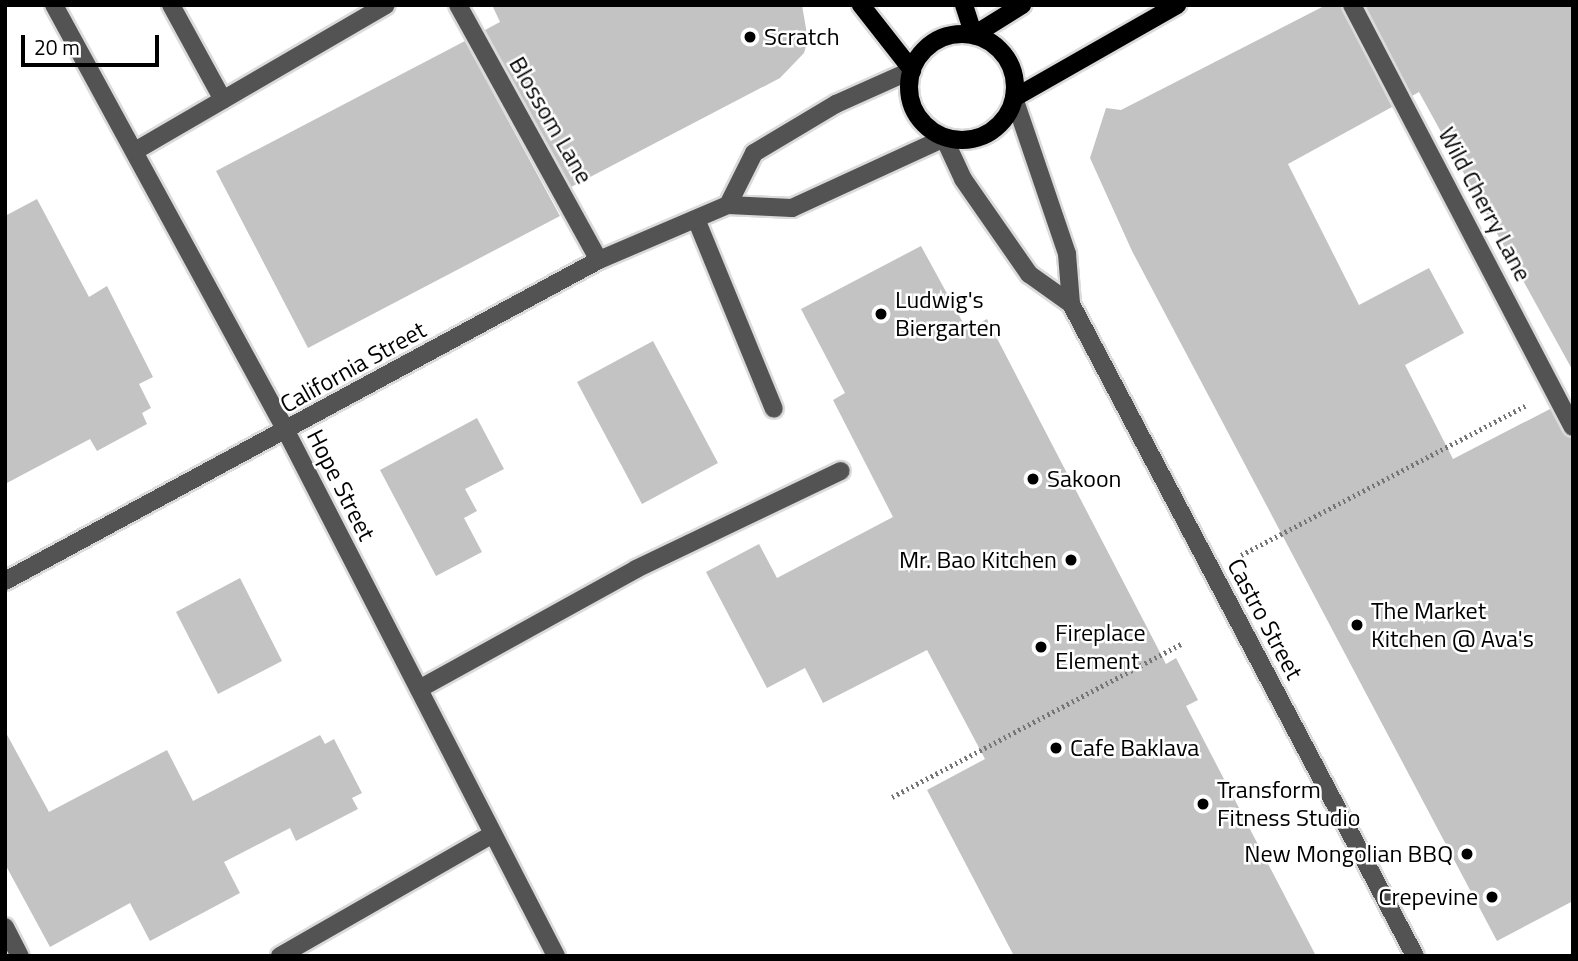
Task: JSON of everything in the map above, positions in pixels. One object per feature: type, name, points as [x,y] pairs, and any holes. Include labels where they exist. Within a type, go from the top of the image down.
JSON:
[{"type":"main road","points":[[861,5],[912,70],[938,40],[974,35],[1022,5]]},
{"type":"main road","points":[[964,5],[974,35]]},
{"type":"main road","name":"California Street","points":[[944,138],[988,134],[1014,98],[1177,5]]},
{"type":"main road","name":"Castro Street","points":[[974,35],[991,42],[1009,62],[1014,98]]},
{"type":"main road","name":"Castro Street","points":[[912,70],[912,107],[944,138]]},
{"type":"street","name":"Hope Street","points":[[54,5],[286,431],[556,956]]},
{"type":"street","points":[[171,5],[223,100]]},
{"type":"street","points":[[135,151],[386,5]]},
{"type":"street","name":"Blossom Lane","points":[[458,5],[599,260]]},
{"type":"street","name":"Wild Cherry Lane","points":[[1352,5],[1573,428]]},
{"type":"street","points":[[728,205],[754,153],[836,104],[912,70]]},
{"type":"street","name":"Castro Street","points":[[1014,98],[1067,254],[1071,304],[1415,956]]},
{"type":"street","name":"California Street","points":[[5,581],[599,260],[728,205],[792,208],[944,138]]},
{"type":"street","name":"Castro Street","points":[[944,138],[963,179],[1029,274],[1071,304]]},
{"type":"street","points":[[696,219],[774,409]]},
{"type":"street","points":[[419,689],[636,569],[841,471]]},
{"type":"street","points":[[280,956],[493,834]]},
{"type":"street","points":[[5,927],[20,956]]},
{"type":"path","points":[[1212,570],[1553,392]]},
{"type":"path","points":[[891,797],[1181,644]]},
{"type":"building","points":[[492,5],[802,5],[808,40],[804,53],[780,78],[571,187],[485,30],[500,22]]},
{"type":"building","points":[[1326,5],[1341,5],[1392,107],[1288,164],[1359,305],[1429,268],[1464,333],[1405,365],[1453,459],[1550,409],[1573,438],[1573,901],[1497,941],[1132,251],[1090,158],[1106,108],[1121,110]]},
{"type":"building","points":[[1365,5],[1573,5],[1573,371],[1419,92],[1412,96]]},
{"type":"building","points":[[465,41],[560,216],[308,348],[216,171]]},
{"type":"building","points":[[37,199],[89,297],[107,286],[153,377],[139,384],[151,408],[142,413],[147,424],[97,451],[90,439],[5,484],[5,216]]},
{"type":"building","points":[[921,246],[967,330],[987,319],[1166,664],[1176,658],[1198,700],[1186,706],[1316,956],[1014,956],[927,790],[985,759],[927,650],[823,703],[805,668],[767,688],[706,572],[759,544],[777,578],[893,517],[833,400],[845,393],[801,309]]},
{"type":"building","points":[[653,341],[718,463],[642,504],[577,382]]},
{"type":"building","points":[[477,418],[504,469],[465,489],[477,511],[464,518],[482,552],[436,576],[380,470]]},
{"type":"building","points":[[240,578],[282,661],[218,694],[176,612]]},
{"type":"building","points":[[5,731],[49,812],[167,750],[193,801],[320,735],[325,744],[334,739],[362,793],[352,798],[358,809],[296,841],[290,828],[224,862],[240,893],[150,941],[130,903],[50,947],[5,864]]},
{"type":"place","name":"Scratch","points":[[750,37]]},
{"type":"place","name":"Ludwig's Biergarten","points":[[881,314]]},
{"type":"place","name":"Sakoon","points":[[1033,479]]},
{"type":"place","name":"Mr. Bao Kitchen","points":[[1071,560]]},
{"type":"place","name":"The Market Kitchen @ Ava's","points":[[1357,625]]},
{"type":"place","name":"Fireplace Element","points":[[1041,647]]},
{"type":"place","name":"Cafe Baklava","points":[[1056,748]]},
{"type":"place","name":"Transform Fitness Studio","points":[[1203,804]]},
{"type":"place","name":"New Mongolian BBQ","points":[[1467,854]]},
{"type":"place","name":"Crepevine","points":[[1492,897]]}]
